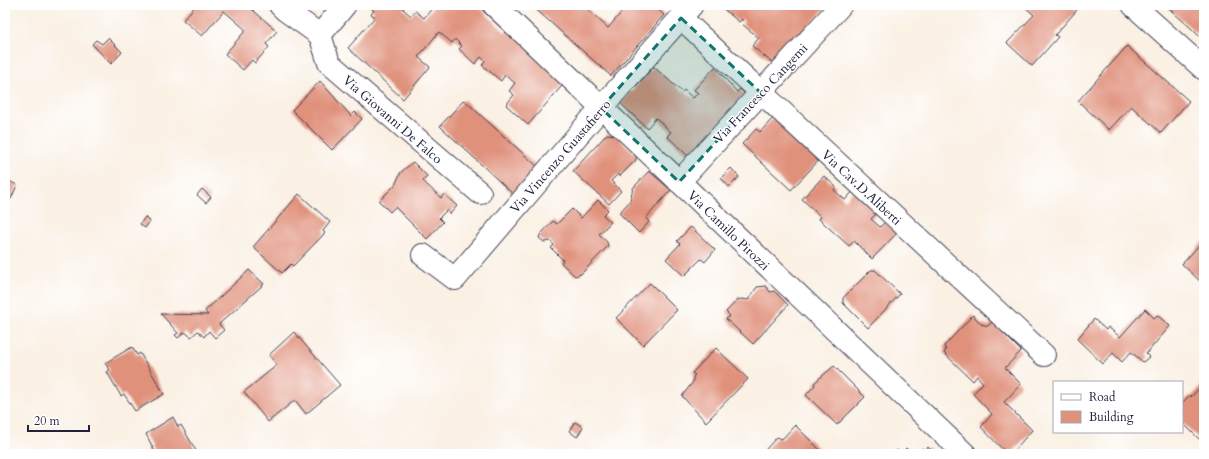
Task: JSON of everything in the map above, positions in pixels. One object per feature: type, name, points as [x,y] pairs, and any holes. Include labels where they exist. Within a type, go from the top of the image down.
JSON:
[{"type":"street","points":[[280,5],[320,35],[345,5]]},
{"type":"street","name":"Via Camillo Pirozzi","points":[[494,5],[965,454]]},
{"type":"street","name":"Via Francesco Cangemi","points":[[679,182],[841,5]]},
{"type":"street","points":[[1133,5],[1204,69]]},
{"type":"street","name":"Via Vincenzo Guastafierro","points":[[423,255],[455,279],[601,108],[687,11]]},
{"type":"street","name":"Via Cav.D.Aliberti","points":[[687,11],[761,93],[1044,355]]},
{"type":"street","name":"Via Giovanni De Falco","points":[[320,35],[329,63],[480,193]]},
{"type":"highlighted area","points":[[681,18],[761,93],[679,182],[601,108]]},
{"type":"building","points":[[196,5],[247,5],[277,31],[266,44],[269,47],[255,63],[252,60],[243,70],[225,54],[246,30],[224,11],[202,36],[183,20]]},
{"type":"building","points":[[372,5],[406,5],[403,9],[411,16],[415,11],[424,18],[435,5],[477,5],[506,33],[509,29],[567,80],[528,125],[506,105],[514,95],[509,91],[515,83],[505,75],[501,81],[482,65],[485,61],[481,57],[475,64],[459,49],[462,46],[455,39],[452,43],[439,32],[418,57],[430,67],[403,99],[348,48],[375,17],[371,14],[374,11],[370,7]]},
{"type":"building","points":[[531,5],[583,5],[608,28],[628,5],[653,5],[664,15],[611,76]]},
{"type":"building","points":[[719,5],[828,5],[775,65],[752,46],[759,38],[742,24],[744,22],[742,19],[739,22]]},
{"type":"building","points":[[1023,5],[1071,5],[1077,10],[1055,35],[1058,37],[1032,66],[1007,43],[1034,15]]},
{"type":"building","points":[[1165,5],[1204,5],[1204,41],[1192,29]]},
{"type":"building","points":[[108,38],[122,52],[111,64],[92,44],[96,40],[102,44]]},
{"type":"building","points":[[1127,46],[1189,101],[1161,133],[1131,106],[1109,130],[1078,101]]},
{"type":"building","points":[[654,67],[682,92],[684,90],[693,98],[698,93],[694,90],[715,67],[737,92],[740,89],[747,96],[692,155],[690,153],[688,156],[667,136],[671,132],[656,118],[647,128],[620,103]]},
{"type":"building","points":[[320,81],[351,116],[355,112],[362,119],[332,150],[292,110]]},
{"type":"building","points":[[464,100],[538,167],[514,195],[440,126]]},
{"type":"building","points":[[775,116],[821,158],[791,190],[742,144],[756,129],[760,132]]},
{"type":"building","points":[[607,134],[615,135],[636,154],[636,160],[620,176],[618,174],[611,181],[621,191],[609,204],[573,171]]},
{"type":"building","points":[[413,162],[427,176],[423,181],[441,198],[444,194],[457,206],[450,214],[447,210],[439,218],[443,222],[427,239],[395,207],[390,212],[379,201],[395,185],[401,172]]},
{"type":"building","points":[[731,168],[739,177],[729,187],[721,178]]},
{"type":"building","points":[[649,171],[671,190],[646,218],[649,222],[639,233],[619,213],[630,201],[633,188]]},
{"type":"building","points":[[824,176],[836,187],[834,190],[845,200],[856,188],[880,210],[871,219],[880,227],[885,222],[897,233],[872,259],[854,241],[849,246],[819,219],[821,217],[802,199]]},
{"type":"building","points":[[9,181],[17,185],[11,199],[5,197]]},
{"type":"building","points":[[202,189],[211,197],[206,203],[197,195]]},
{"type":"building","points":[[299,194],[330,222],[323,231],[325,233],[293,266],[291,264],[282,273],[253,247]]},
{"type":"building","points":[[598,200],[608,210],[603,215],[611,222],[599,234],[607,242],[608,246],[581,274],[575,276],[561,263],[563,260],[551,248],[554,245],[550,241],[544,242],[539,238],[553,221],[557,224],[572,209],[581,218]]},
{"type":"building","points":[[145,217],[150,221],[145,228],[140,224]]},
{"type":"building","points":[[691,227],[715,250],[705,262],[701,259],[684,276],[666,259],[680,244],[677,241]]},
{"type":"building","points":[[1204,240],[1204,285],[1182,264]]},
{"type":"building","points":[[249,270],[264,284],[219,324],[224,330],[215,338],[209,331],[204,337],[198,331],[191,337],[185,332],[178,338],[175,335],[178,333],[161,314],[208,315],[205,311]]},
{"type":"building","points":[[871,270],[875,270],[900,294],[868,328],[843,303],[843,298]]},
{"type":"building","points":[[650,283],[677,310],[643,345],[616,318]]},
{"type":"building","points":[[766,286],[770,292],[774,291],[788,305],[753,344],[726,319],[730,316],[726,312],[737,300],[748,300],[757,287]]},
{"type":"building","points":[[1145,309],[1154,318],[1157,315],[1170,326],[1146,354],[1149,357],[1143,362],[1131,352],[1122,362],[1113,353],[1103,364],[1077,339],[1094,319],[1106,330],[1108,327],[1120,337]]},
{"type":"building","points":[[973,315],[981,324],[988,326],[992,322],[1021,351],[1005,368],[1021,384],[1004,402],[1032,430],[1011,454],[1007,454],[981,427],[992,414],[973,394],[983,383],[977,376],[973,381],[944,353],[946,350],[944,346]]},
{"type":"building","points":[[294,332],[340,385],[306,414],[295,400],[268,422],[244,392],[277,365],[269,355]]},
{"type":"building","points":[[132,347],[137,355],[140,353],[164,394],[135,411],[124,394],[121,396],[107,372],[110,370],[105,363]]},
{"type":"building","points":[[716,348],[748,379],[706,422],[682,396],[693,382],[693,377],[695,375],[692,373]]},
{"type":"building","points":[[834,366],[865,397],[837,425],[806,395],[815,385],[814,383]]},
{"type":"building","points":[[1204,383],[1204,434],[1199,439],[1183,423],[1183,402],[1190,395],[1191,397]]},
{"type":"building","points":[[173,417],[178,427],[181,425],[198,454],[156,454],[146,434]]},
{"type":"building","points":[[575,422],[583,427],[577,437],[569,431]]},
{"type":"building","points":[[795,425],[824,454],[767,453],[766,449],[777,437],[782,439]]},
{"type":"building","points":[[928,447],[935,454],[916,454],[922,448],[925,451]]},
{"type":"building","points":[[906,448],[912,454],[902,454]]},
{"type":"building","points":[[897,450],[902,454],[893,454]]}]
